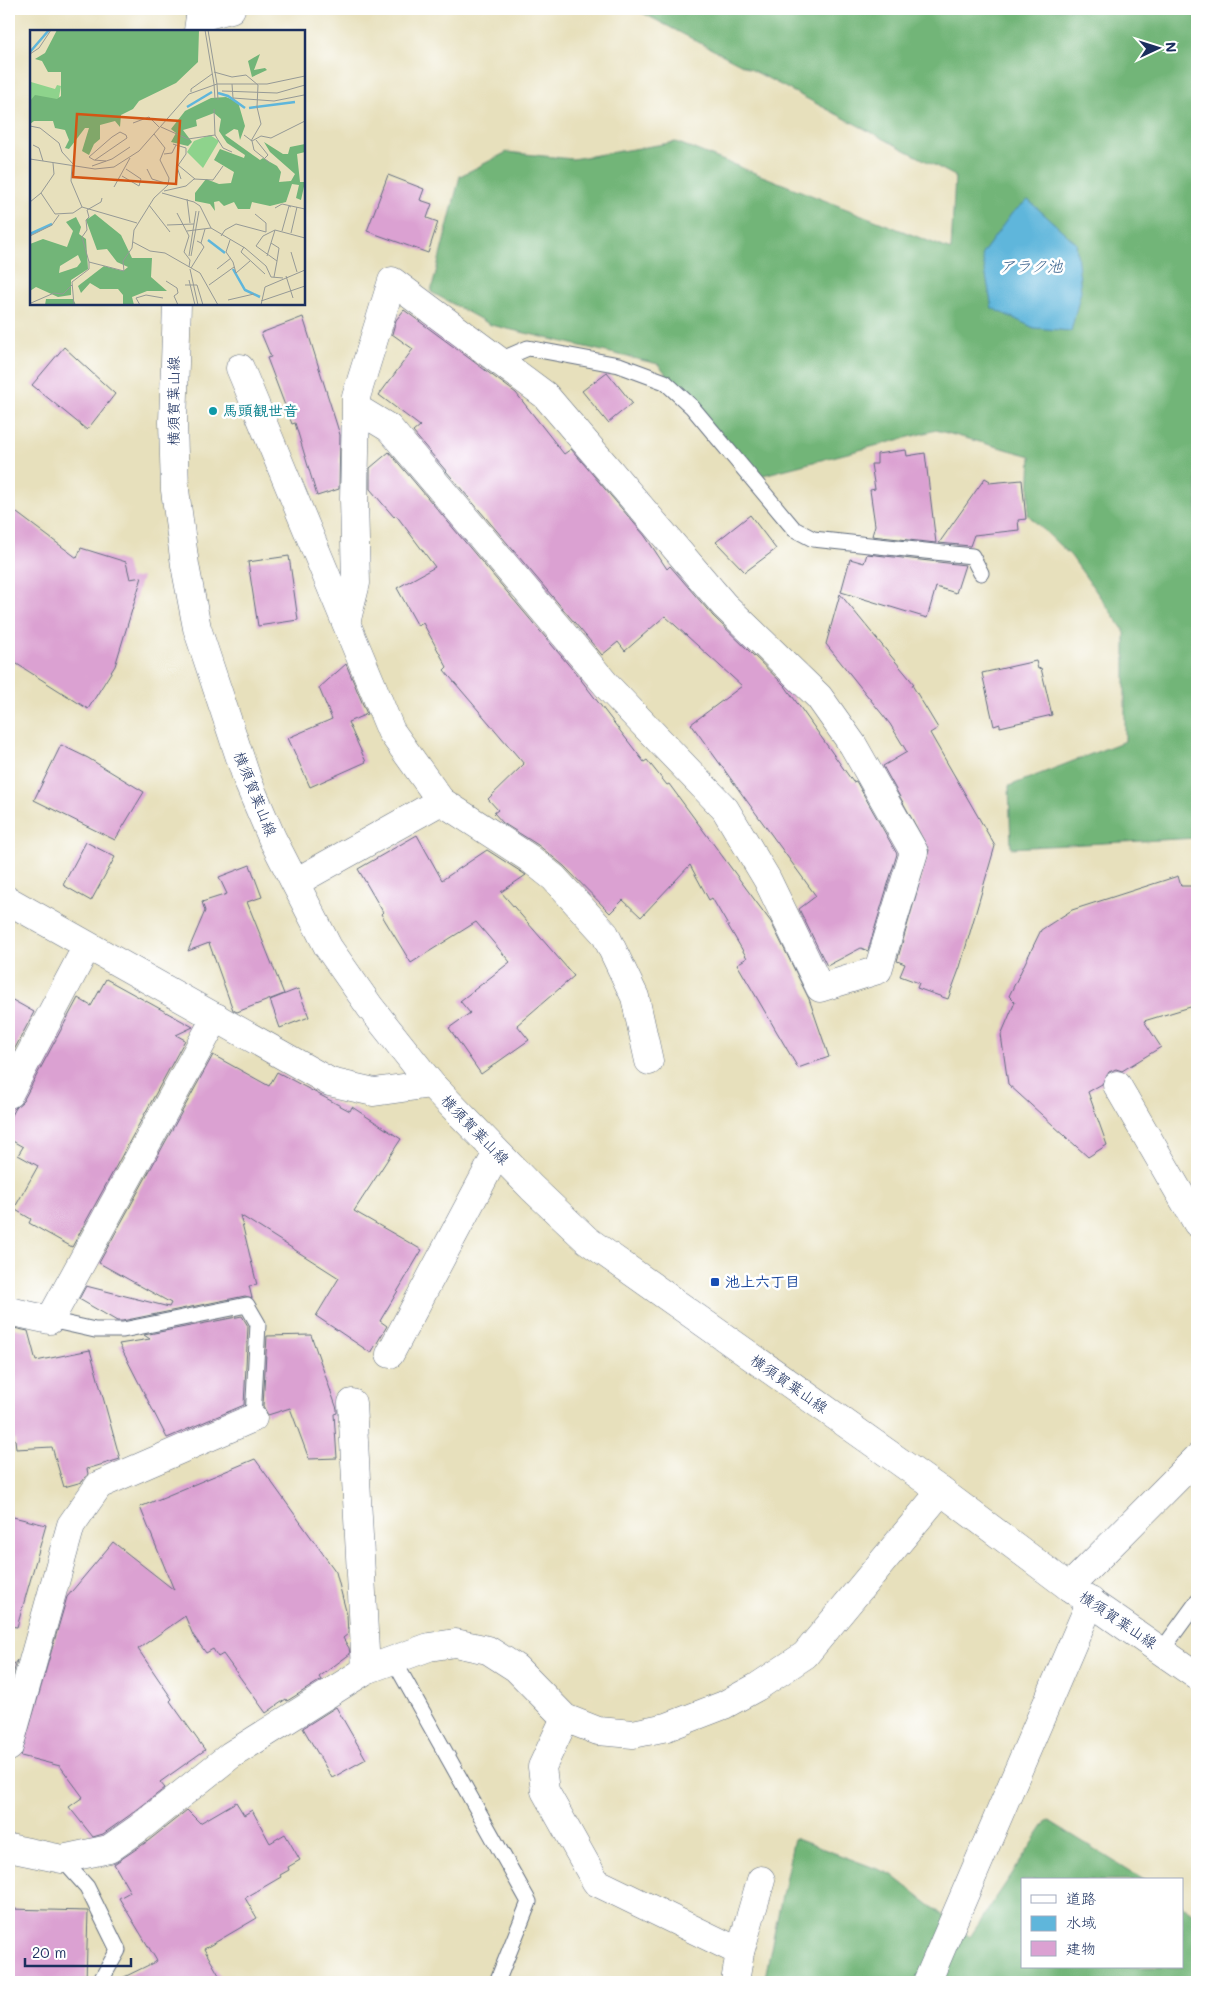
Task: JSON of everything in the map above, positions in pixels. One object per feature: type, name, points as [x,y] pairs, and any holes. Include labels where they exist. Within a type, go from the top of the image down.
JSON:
[{"type":"street","points":[[200,19],[231,9]]},
{"type":"street","points":[[347,620],[356,583],[354,498],[356,397],[392,281],[545,395],[724,605],[819,697],[853,745],[914,852],[878,970],[820,988],[767,879],[725,809],[609,688],[389,428],[356,408]]},
{"type":"street","name":"横須賀葉山線","points":[[177,305],[173,422],[175,490],[185,565],[197,628],[248,782],[272,838],[328,947],[370,1007],[431,1084],[497,1153],[587,1240],[941,1491],[1080,1594],[1197,1676]]},
{"type":"street","points":[[240,368],[392,731],[441,801],[529,858],[560,884],[605,934],[635,997],[650,1061]]},
{"type":"street","points":[[296,882],[441,801]]},
{"type":"street","points":[[9,901],[330,1082],[374,1092],[431,1084]]},
{"type":"street","points":[[9,1094],[87,946]]},
{"type":"street","points":[[9,1311],[50,1320],[216,1017]]},
{"type":"street","points":[[1117,1085],[1197,1222]]},
{"type":"street","points":[[390,1354],[497,1153]]},
{"type":"street","points":[[352,1403],[366,1670]]},
{"type":"street","points":[[9,1747],[71,1525],[99,1486],[253,1418]]},
{"type":"street","points":[[927,1982],[1080,1594],[1197,1458]]},
{"type":"street","points":[[9,1848],[62,1859],[109,1849],[139,1828],[231,1755],[366,1670],[393,1658],[428,1647],[455,1643],[488,1650],[516,1668],[565,1718],[598,1731],[633,1734],[667,1727],[724,1705],[757,1687],[805,1655],[941,1491]]},
{"type":"street","points":[[565,1718],[542,1767],[544,1791],[596,1882],[740,1952]]},
{"type":"street","points":[[735,1982],[740,1952],[761,1880]]},
{"type":"lane","points":[[500,360],[528,348],[619,365],[665,382],[692,407],[794,529],[812,539],[972,556],[982,573]]},
{"type":"lane","points":[[50,1320],[95,1330],[123,1330],[247,1305],[258,1324],[253,1418]]},
{"type":"lane","points":[[1162,1650],[1197,1602]]},
{"type":"lane","points":[[393,1658],[529,1902],[496,1982]]},
{"type":"lane","points":[[62,1859],[87,1886],[118,1950],[100,1982]]},
{"type":"green space","points":[[635,9],[1197,9],[1197,838],[1011,848],[1009,786],[1125,741],[1125,632],[1071,556],[1028,515],[1031,456],[936,430],[752,478],[658,364],[491,325],[431,292],[460,176],[507,152],[572,159],[676,142],[951,250],[955,176]]},
{"type":"green space","points":[[1048,1820],[1141,1878],[1021,1878],[1021,1968],[1184,1968],[1184,1906],[1197,1916],[1197,1982],[764,1982],[794,1838],[891,1874],[970,1937]]},
{"type":"water","name":"アラク池","points":[[1028,200],[1076,243],[1081,291],[1071,331],[1034,328],[992,308],[982,254],[1012,213]]},
{"type":"building","points":[[388,175],[424,189],[420,200],[432,204],[427,218],[438,222],[428,253],[367,231]]},
{"type":"building","points":[[404,310],[516,393],[564,454],[571,449],[645,536],[667,569],[670,566],[713,616],[785,686],[853,782],[856,781],[897,854],[868,951],[861,948],[827,966],[799,909],[816,896],[691,724],[742,686],[665,616],[625,651],[618,642],[602,655],[413,432],[420,426],[379,395],[413,349],[392,334],[396,320]]},
{"type":"building","points":[[303,317],[340,435],[339,489],[317,496],[295,423],[292,424],[267,358],[271,357],[261,333]]},
{"type":"building","points":[[64,347],[115,394],[87,430],[32,385]]},
{"type":"building","points":[[607,372],[632,403],[608,423],[582,391]]},
{"type":"building","points":[[906,450],[907,456],[925,453],[936,543],[872,536],[875,525],[870,490],[875,489],[871,464],[877,464],[877,454]]},
{"type":"building","points":[[389,452],[578,676],[644,762],[647,760],[667,785],[669,784],[771,922],[809,999],[829,1057],[798,1068],[737,964],[747,958],[712,898],[709,900],[690,865],[641,917],[623,900],[610,913],[564,866],[538,845],[503,823],[494,813],[498,810],[488,799],[524,764],[444,670],[447,667],[423,623],[418,626],[397,588],[435,567],[396,515],[394,517],[370,489],[370,468]]},
{"type":"building","points":[[985,478],[990,481],[989,483],[1022,480],[1026,519],[1018,520],[1019,530],[974,535],[970,546],[939,543]]},
{"type":"building","points":[[9,507],[77,558],[81,548],[126,562],[130,579],[142,577],[115,666],[88,709],[9,659]]},
{"type":"building","points":[[750,515],[776,549],[745,572],[716,542]]},
{"type":"building","points":[[867,554],[965,565],[956,593],[936,587],[927,618],[841,592],[850,559],[864,563]]},
{"type":"building","points":[[289,556],[298,620],[258,626],[248,562]]},
{"type":"building","points":[[840,594],[914,684],[912,685],[938,728],[930,733],[995,846],[960,967],[948,999],[917,988],[919,983],[900,976],[905,964],[897,961],[929,850],[883,766],[907,752],[890,724],[826,644]]},
{"type":"building","points":[[1036,661],[1038,669],[1041,668],[1052,715],[1000,727],[1000,724],[994,726],[982,673]]},
{"type":"building","points":[[346,664],[367,714],[348,722],[366,762],[310,787],[288,738],[332,719],[319,688]]},
{"type":"building","points":[[61,745],[88,758],[144,792],[115,840],[34,800]]},
{"type":"building","points":[[417,835],[442,880],[487,850],[526,875],[501,892],[574,976],[517,1025],[529,1040],[481,1074],[449,1028],[470,1013],[460,1001],[510,962],[476,922],[411,963],[381,914],[383,912],[358,869]]},
{"type":"building","points":[[86,842],[115,857],[91,901],[63,885]]},
{"type":"building","points":[[250,865],[262,897],[247,902],[284,994],[237,1012],[233,1010],[209,943],[188,951],[205,911],[202,902],[227,894],[219,877]]},
{"type":"building","points":[[1178,876],[1181,886],[1197,886],[1197,1005],[1144,1021],[1161,1047],[1122,1071],[1116,1069],[1109,1072],[1102,1084],[1088,1092],[1107,1145],[1088,1157],[1008,1084],[1001,1035],[1015,1002],[1009,996],[1041,930],[1072,910]]},
{"type":"building","points":[[106,979],[193,1027],[176,1035],[185,1040],[72,1247],[29,1223],[31,1219],[14,1209],[38,1166],[18,1155],[23,1147],[9,1139],[9,1119],[15,1108],[23,1101],[78,998],[91,1006]]},
{"type":"building","points":[[298,989],[309,1017],[280,1028],[270,1000]]},
{"type":"building","points":[[9,998],[34,1012],[13,1052],[9,1050]]},
{"type":"building","points":[[213,1055],[269,1086],[277,1072],[350,1111],[352,1107],[401,1139],[354,1211],[422,1250],[380,1321],[387,1326],[371,1353],[316,1316],[339,1278],[240,1215],[257,1285],[249,1286],[252,1298],[245,1296],[122,1321],[117,1321],[79,1299],[86,1286],[169,1307],[171,1303],[99,1263]]},
{"type":"building","points":[[242,1316],[248,1326],[244,1405],[167,1438],[119,1344],[150,1339],[144,1335]]},
{"type":"building","points":[[9,1327],[28,1331],[36,1361],[90,1350],[120,1459],[87,1469],[88,1474],[82,1482],[64,1487],[52,1447],[16,1449],[15,1439],[9,1440]]},
{"type":"building","points":[[311,1335],[337,1409],[337,1413],[334,1414],[337,1458],[309,1459],[290,1408],[268,1415],[263,1406],[267,1336]]},
{"type":"building","points":[[255,1459],[336,1572],[347,1615],[348,1634],[343,1638],[350,1654],[319,1677],[321,1680],[287,1701],[286,1699],[266,1713],[223,1654],[218,1657],[213,1649],[206,1653],[193,1635],[185,1616],[138,1649],[172,1699],[170,1701],[205,1750],[160,1782],[165,1788],[103,1834],[93,1837],[69,1807],[83,1797],[60,1766],[21,1756],[67,1597],[113,1542],[174,1590],[140,1507]]},
{"type":"building","points":[[9,1516],[46,1525],[17,1627],[9,1626]]},
{"type":"building","points":[[17,1660],[9,1690],[9,1671]]},
{"type":"building","points":[[336,1707],[366,1759],[332,1778],[303,1728]]},
{"type":"building","points":[[236,1802],[244,1815],[252,1810],[270,1843],[285,1834],[300,1860],[288,1867],[289,1870],[280,1875],[281,1877],[245,1898],[257,1918],[204,1949],[223,1982],[114,1982],[157,1961],[119,1898],[130,1892],[114,1864],[148,1841],[187,1810],[200,1823]]},
{"type":"building","points":[[9,1909],[88,1911],[86,1982],[9,1982]]},
{"type":"place","name":"馬頭観世音","points":[[213,411]]},
{"type":"place","name":"池上六丁目","points":[[715,1282]]}]
